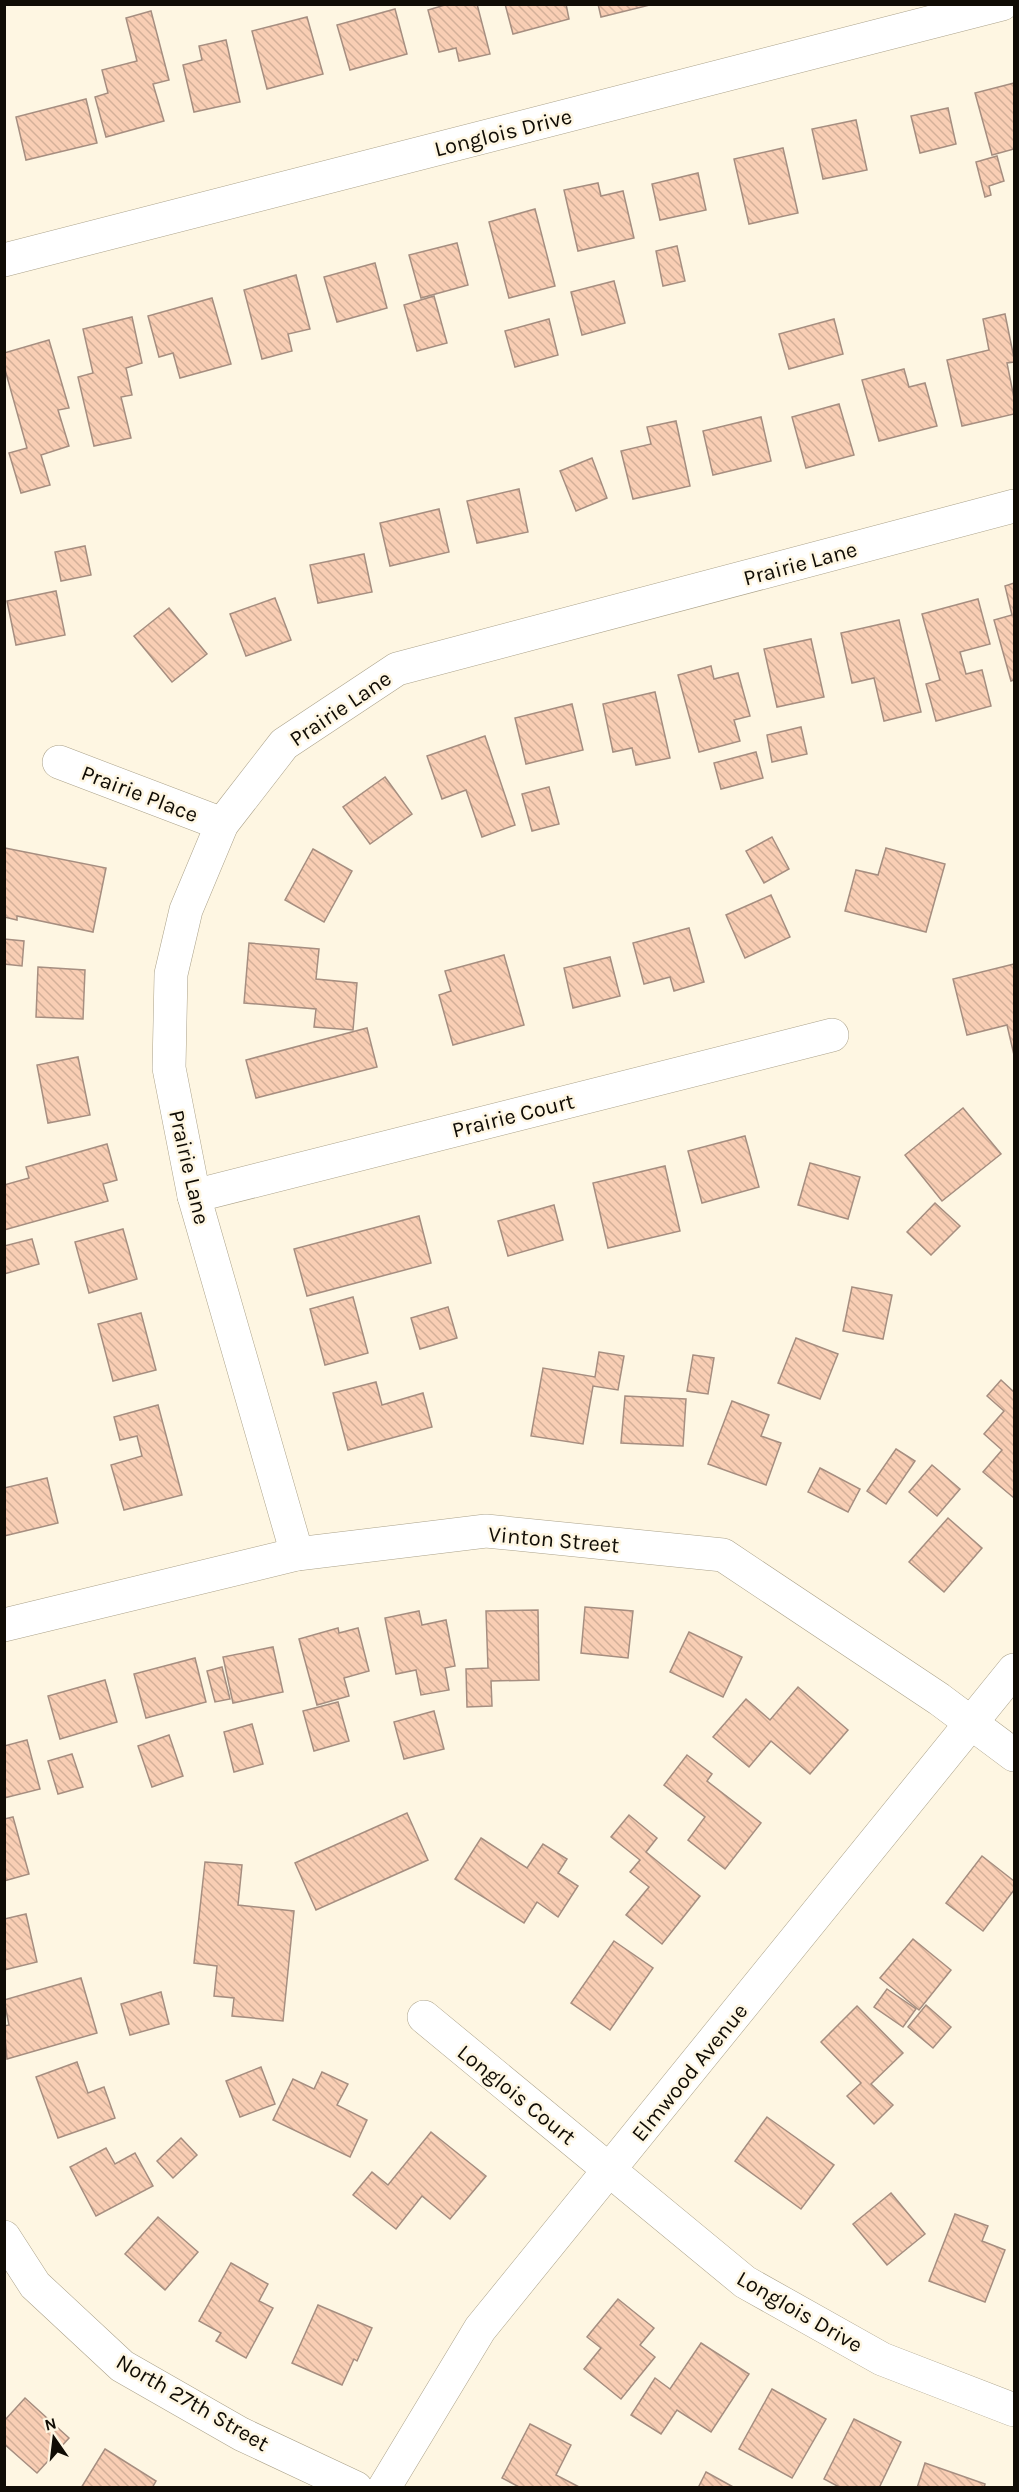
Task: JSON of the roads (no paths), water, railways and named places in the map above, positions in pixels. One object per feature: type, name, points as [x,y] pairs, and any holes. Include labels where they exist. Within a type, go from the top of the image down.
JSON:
[{"type":"street","name":"Longlois Drive","points":[[4,260],[1002,4]]},
{"type":"street","name":"Prairie Lane","points":[[297,1554],[194,1196],[169,1068],[171,974],[186,910],[222,824],[284,744],[397,669],[1014,506]]},
{"type":"street","name":"Prairie Place","points":[[58,762],[222,824]]},
{"type":"street","name":"Prairie Court","points":[[194,1196],[832,1035]]},
{"type":"street","name":"Vinton Street","points":[[4,1625],[297,1554],[486,1531],[723,1556],[972,1722],[1014,1755]]},
{"type":"street","name":"Elmwood Avenue","points":[[384,2487],[480,2329],[1014,1670]]},
{"type":"street","name":"Longlois Court","points":[[423,2018],[609,2170]]},
{"type":"street","name":"Longlois Drive","points":[[609,2170],[745,2282],[882,2359],[1014,2410]]},
{"type":"street","name":"North 27th Street","points":[[4,2236],[35,2285],[122,2366],[242,2434],[356,2487]]}]
